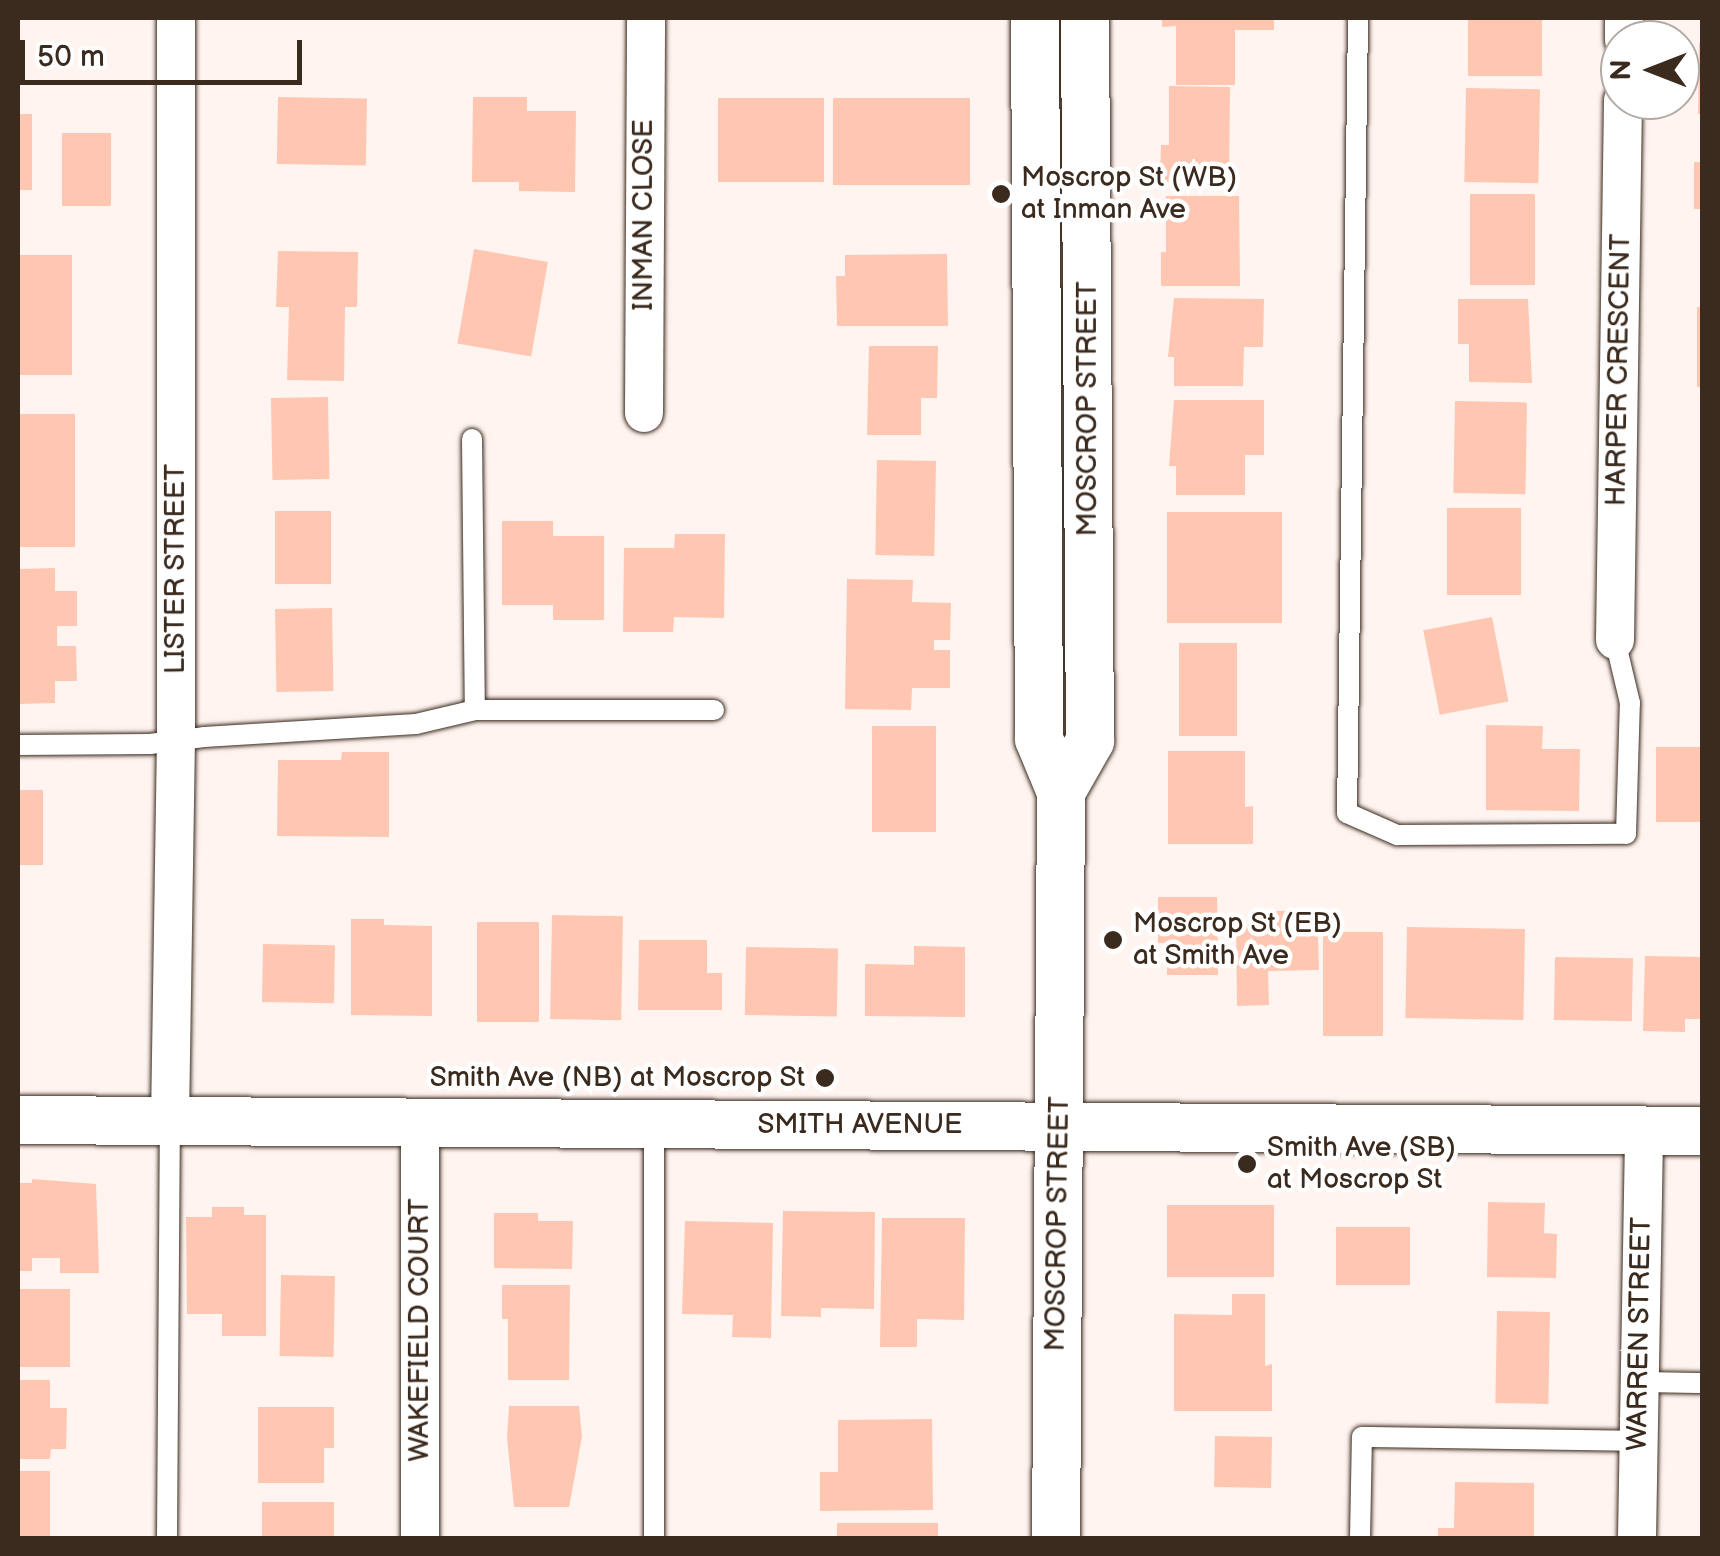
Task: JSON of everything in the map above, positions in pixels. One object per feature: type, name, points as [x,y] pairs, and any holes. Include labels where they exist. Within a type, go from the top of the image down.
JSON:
[{"type":"street","name":"LISTER STREET","points":[[170,1120],[176,742],[176,18]]},
{"type":"street","name":"INMAN CLOSE","points":[[644,413],[646,18]]},
{"type":"street","name":"MOSCROP STREET","points":[[1035,18],[1039,739],[1061,792],[1054,1538]]},
{"type":"street","name":"MOSCROP STREET","points":[[1061,792],[1090,741],[1085,18]]},
{"type":"street","name":"HARPER CRESCENT","points":[[1615,640],[1623,120]]},
{"type":"street","name":"SMITH AVENUE","points":[[18,1120],[1702,1131]]},
{"type":"street","name":"WAKEFIELD COURT","points":[[420,1122],[420,1538]]},
{"type":"street","name":"WARREN STREET","points":[[1637,1538],[1644,1130]]},
{"type":"lane","points":[[1358,18],[1347,813],[1397,835],[1626,834],[1630,703],[1615,640]]},
{"type":"lane","points":[[472,438],[476,710]]},
{"type":"lane","points":[[18,745],[176,742],[416,724],[476,710],[714,710]]},
{"type":"lane","points":[[168,1538],[170,1120]]},
{"type":"lane","points":[[654,1126],[654,1538]]},
{"type":"lane","points":[[1639,1382],[1702,1383]]},
{"type":"lane","points":[[1360,1538],[1362,1437],[1638,1441]]},
{"type":"building","points":[[1162,18],[1274,18],[1274,30],[1235,30],[1235,85],[1176,85],[1176,26],[1162,27]]},
{"type":"building","points":[[1468,18],[1542,18],[1542,76],[1468,76]]},
{"type":"building","points":[[1700,43],[1702,43],[1700,114]]},
{"type":"building","points":[[1169,86],[1230,87],[1229,182],[1160,182],[1161,145],[1169,145]]},
{"type":"building","points":[[1466,88],[1540,89],[1538,183],[1464,182]]},
{"type":"building","points":[[278,97],[367,99],[366,166],[277,164]]},
{"type":"building","points":[[473,97],[527,97],[527,111],[576,111],[575,192],[519,191],[519,182],[472,182]]},
{"type":"building","points":[[718,98],[824,98],[824,182],[718,182]]},
{"type":"building","points":[[833,98],[970,98],[970,185],[833,185]]},
{"type":"building","points":[[18,114],[32,114],[32,190],[18,190]]},
{"type":"building","points":[[62,133],[111,133],[111,206],[62,206]]},
{"type":"building","points":[[1694,162],[1702,162],[1702,209],[1694,209]]},
{"type":"building","points":[[1470,194],[1535,194],[1535,285],[1470,285]]},
{"type":"building","points":[[1166,196],[1239,196],[1240,286],[1161,286],[1161,252],[1166,252]]},
{"type":"building","points":[[474,249],[548,262],[531,357],[457,344]]},
{"type":"building","points":[[278,251],[358,252],[357,307],[345,307],[344,381],[287,380],[289,307],[276,307]]},
{"type":"building","points":[[947,254],[948,326],[837,326],[836,276],[845,276],[845,255]]},
{"type":"building","points":[[18,255],[72,255],[72,375],[18,375]]},
{"type":"building","points":[[1174,298],[1264,299],[1263,347],[1244,347],[1243,386],[1174,386],[1174,357],[1168,357]]},
{"type":"building","points":[[1458,299],[1528,299],[1532,383],[1469,382],[1469,344],[1458,344]]},
{"type":"building","points":[[1697,307],[1702,307],[1702,387],[1697,387]]},
{"type":"building","points":[[869,346],[938,346],[937,398],[921,398],[921,435],[867,435]]},
{"type":"building","points":[[328,397],[329,479],[272,480],[271,398]]},
{"type":"building","points":[[1174,400],[1264,400],[1264,455],[1245,455],[1245,495],[1176,495],[1176,466],[1169,466]]},
{"type":"building","points":[[1455,401],[1527,402],[1525,494],[1453,493]]},
{"type":"building","points":[[18,414],[75,414],[75,547],[18,547]]},
{"type":"building","points":[[877,460],[936,461],[934,556],[875,555]]},
{"type":"building","points":[[1447,508],[1521,508],[1521,595],[1447,595]]},
{"type":"building","points":[[275,511],[331,511],[331,584],[275,584]]},
{"type":"building","points":[[1167,512],[1282,512],[1282,623],[1167,623]]},
{"type":"building","points":[[502,521],[553,521],[553,536],[604,536],[604,620],[553,620],[553,605],[502,605]]},
{"type":"building","points":[[675,534],[725,534],[724,618],[674,617],[673,632],[623,632],[624,548],[674,548]]},
{"type":"building","points":[[55,568],[55,591],[77,591],[77,626],[57,626],[57,646],[76,646],[77,681],[55,681],[55,703],[18,704],[18,569]]},
{"type":"building","points":[[847,579],[913,580],[912,602],[951,603],[950,640],[934,640],[934,650],[950,650],[950,688],[912,688],[911,710],[845,709]]},
{"type":"building","points":[[332,608],[333,691],[276,692],[275,609]]},
{"type":"building","points":[[1492,617],[1508,701],[1440,715],[1423,630]]},
{"type":"building","points":[[1179,643],[1237,643],[1237,736],[1179,736]]},
{"type":"building","points":[[1486,725],[1543,726],[1542,749],[1580,749],[1579,811],[1486,810]]},
{"type":"building","points":[[872,726],[936,726],[936,832],[872,832]]},
{"type":"building","points":[[1656,747],[1702,747],[1702,822],[1656,822]]},
{"type":"building","points":[[1168,751],[1245,751],[1245,807],[1253,806],[1253,844],[1168,844]]},
{"type":"building","points":[[342,752],[389,752],[389,837],[277,836],[278,760],[341,760]]},
{"type":"building","points":[[18,790],[43,790],[43,865],[18,865]]},
{"type":"building","points":[[1158,897],[1217,897],[1218,975],[1167,975],[1167,943],[1158,943]]},
{"type":"building","points":[[1269,911],[1317,911],[1319,970],[1268,971],[1269,1005],[1237,1006],[1236,925],[1270,924]]},
{"type":"building","points":[[552,915],[623,916],[621,1020],[550,1019]]},
{"type":"building","points":[[351,919],[384,919],[384,925],[432,926],[432,1016],[351,1015]]},
{"type":"building","points":[[477,922],[539,922],[539,1022],[477,1022]]},
{"type":"building","points":[[1407,927],[1525,929],[1523,1020],[1405,1018]]},
{"type":"building","points":[[1323,932],[1383,932],[1383,1036],[1323,1036]]},
{"type":"building","points":[[639,940],[707,940],[707,973],[722,973],[722,1010],[638,1010]]},
{"type":"building","points":[[263,944],[335,945],[334,1003],[262,1002]]},
{"type":"building","points":[[914,946],[965,947],[965,1017],[865,1016],[865,964],[914,965]]},
{"type":"building","points":[[746,947],[838,949],[837,1017],[745,1015]]},
{"type":"building","points":[[1645,956],[1702,957],[1702,1019],[1685,1019],[1685,1032],[1643,1031]]},
{"type":"building","points":[[1555,957],[1633,958],[1632,1021],[1554,1020]]},
{"type":"building","points":[[32,1179],[96,1184],[99,1273],[60,1273],[60,1258],[32,1258],[32,1271],[18,1271],[18,1183],[32,1183]]},
{"type":"building","points":[[1488,1202],[1545,1203],[1544,1233],[1557,1234],[1556,1278],[1487,1277]]},
{"type":"building","points":[[1167,1205],[1274,1205],[1274,1277],[1167,1277]]},
{"type":"building","points":[[212,1207],[244,1207],[244,1215],[266,1215],[266,1336],[222,1336],[222,1314],[187,1314],[186,1217],[212,1217]]},
{"type":"building","points":[[783,1211],[875,1212],[874,1309],[821,1308],[821,1317],[781,1316]]},
{"type":"building","points":[[494,1213],[538,1213],[538,1221],[573,1221],[572,1269],[494,1268]]},
{"type":"building","points":[[882,1218],[965,1218],[964,1320],[917,1319],[917,1347],[880,1347]]},
{"type":"building","points":[[685,1221],[773,1223],[771,1338],[732,1337],[733,1315],[682,1314]]},
{"type":"building","points":[[1336,1227],[1410,1227],[1410,1285],[1336,1285]]},
{"type":"building","points":[[281,1275],[335,1276],[334,1357],[280,1356]]},
{"type":"building","points":[[502,1285],[570,1285],[569,1380],[508,1380],[508,1319],[502,1319]]},
{"type":"building","points":[[18,1289],[70,1289],[70,1367],[18,1367]]},
{"type":"building","points":[[1232,1294],[1265,1294],[1265,1366],[1272,1364],[1272,1411],[1174,1411],[1174,1314],[1232,1315]]},
{"type":"building","points":[[1497,1311],[1550,1312],[1548,1404],[1495,1403]]},
{"type":"building","points":[[18,1380],[50,1380],[50,1408],[67,1408],[66,1449],[51,1449],[50,1459],[18,1459]]},
{"type":"building","points":[[509,1406],[579,1406],[582,1437],[569,1507],[514,1507],[507,1438]]},
{"type":"building","points":[[258,1407],[334,1407],[334,1448],[324,1448],[324,1483],[258,1483]]},
{"type":"building","points":[[932,1419],[933,1510],[820,1511],[820,1472],[838,1472],[838,1420]]},
{"type":"building","points":[[1215,1436],[1272,1437],[1271,1488],[1214,1487]]},
{"type":"building","points":[[18,1471],[50,1471],[50,1538],[18,1538]]},
{"type":"building","points":[[1455,1482],[1534,1483],[1534,1538],[1438,1538],[1438,1528],[1454,1528]]},
{"type":"building","points":[[262,1502],[334,1502],[334,1538],[262,1538]]},
{"type":"building","points":[[837,1523],[938,1523],[938,1538],[837,1538]]},
{"type":"place","name":"Moscrop St (WB) at Inman Ave","points":[[1001,194]]},
{"type":"place","name":"Moscrop St (EB) at Smith Ave","points":[[1113,940]]},
{"type":"place","name":"Smith Ave (NB) at Moscrop St","points":[[825,1078]]},
{"type":"place","name":"Smith Ave (SB) at Moscrop St","points":[[1247,1164]]}]
